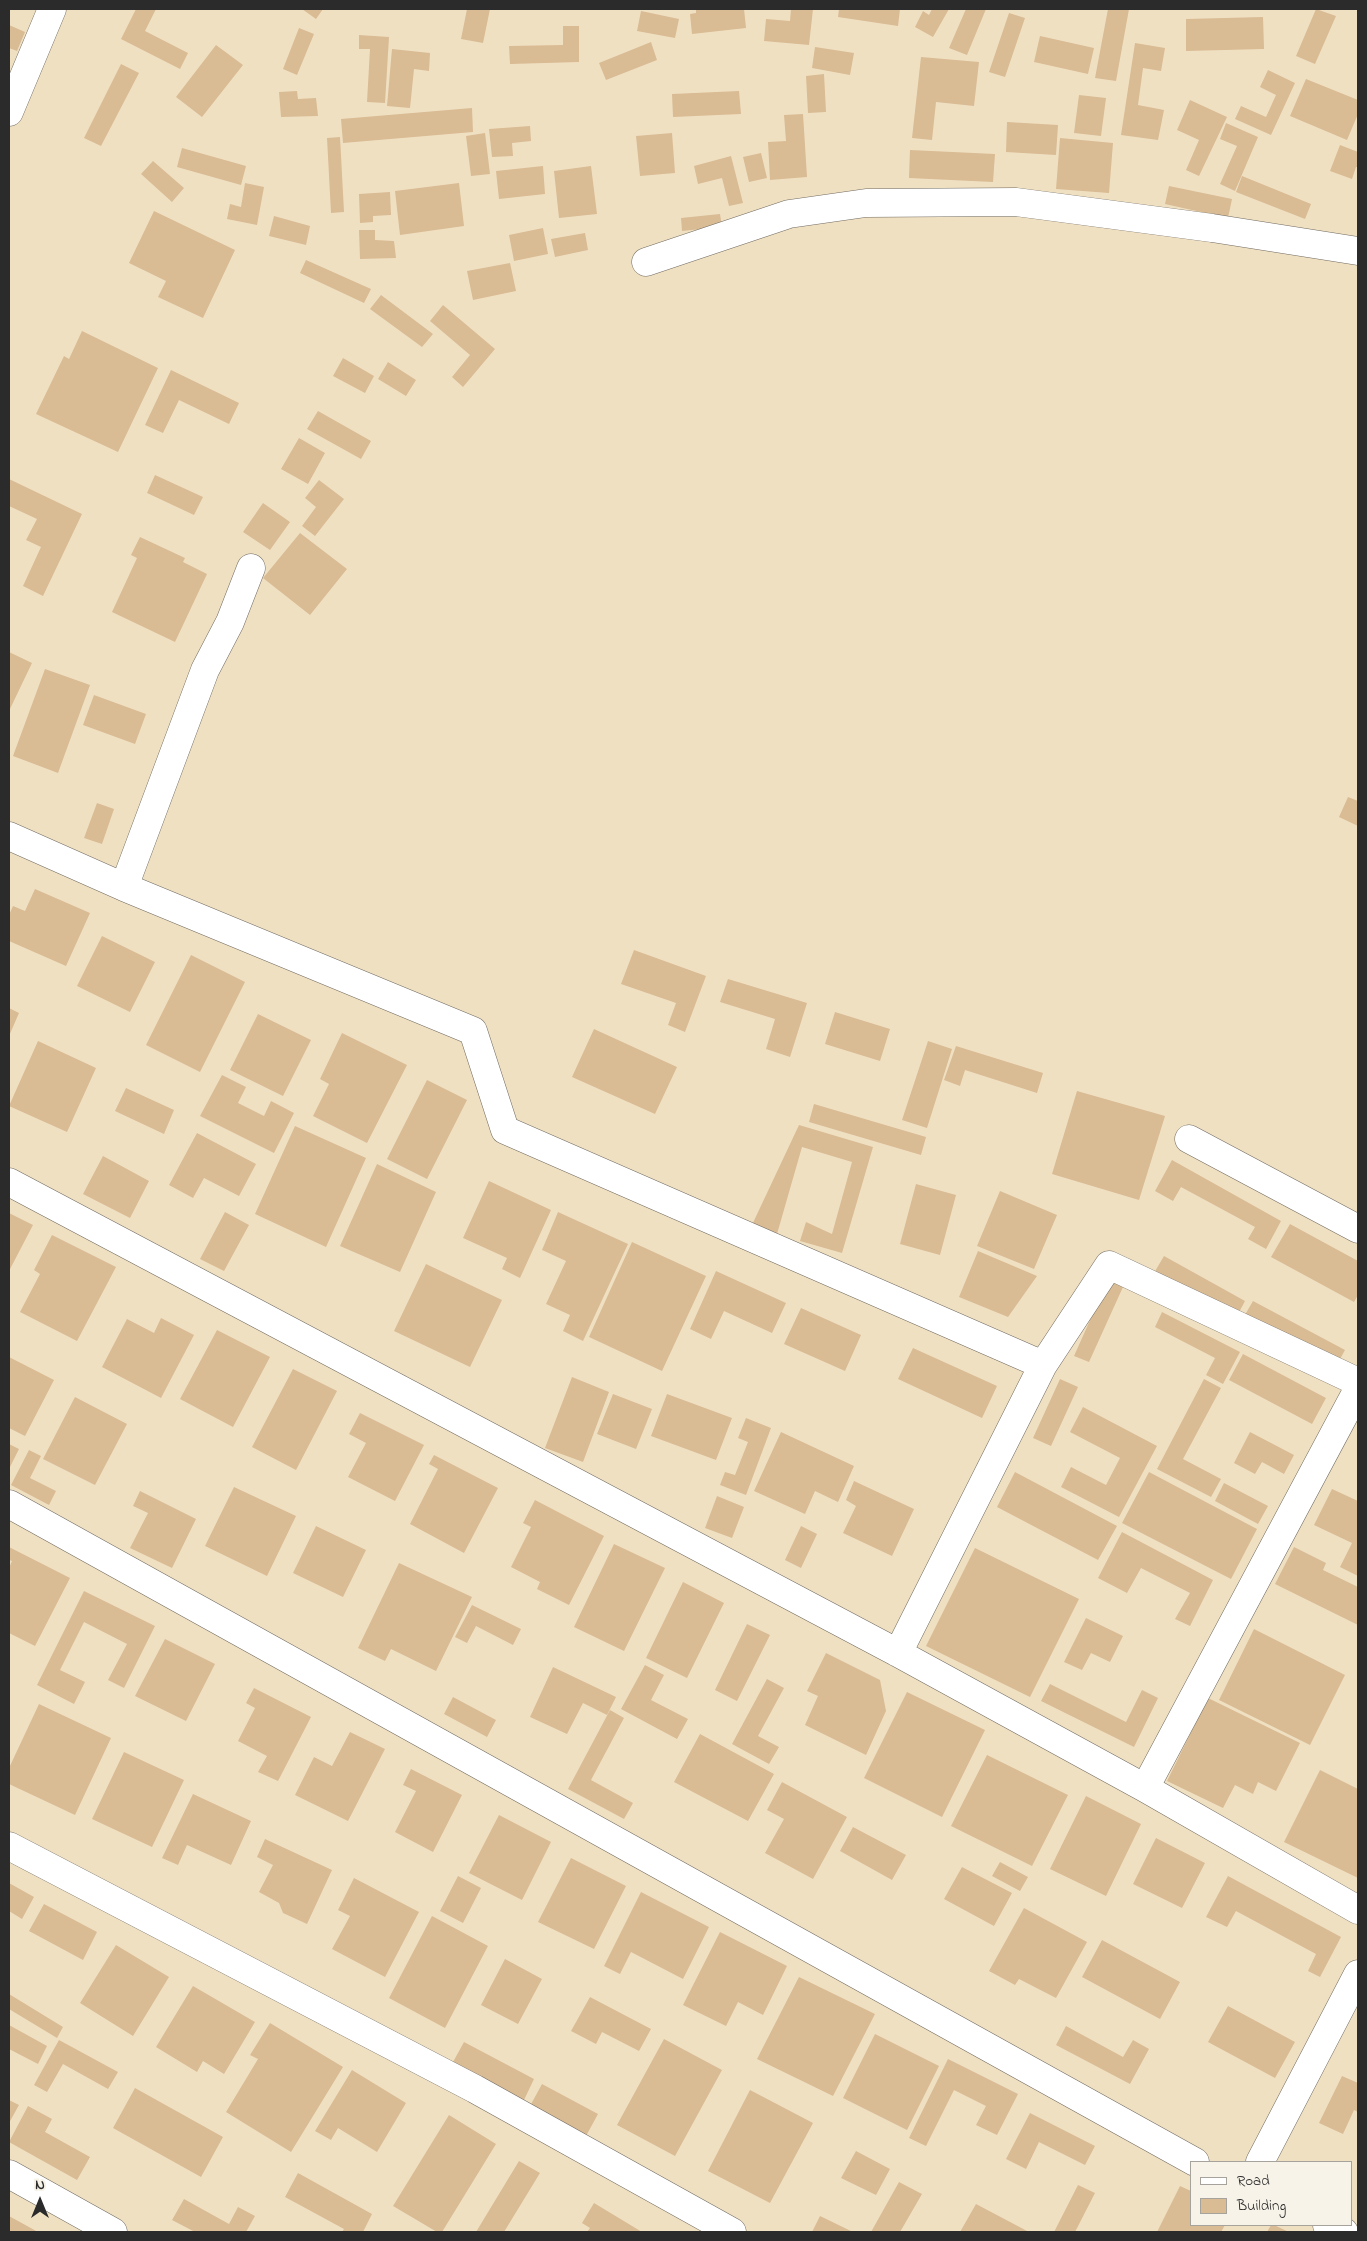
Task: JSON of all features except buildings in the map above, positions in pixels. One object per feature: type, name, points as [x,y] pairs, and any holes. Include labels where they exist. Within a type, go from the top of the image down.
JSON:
[{"type":"street","points":[[9,112],[52,9]]},
{"type":"street","points":[[646,262],[789,214],[866,203],[1016,202],[1212,228],[1358,252]]},
{"type":"street","points":[[124,887],[205,670],[230,622],[251,568]]},
{"type":"street","points":[[9,836],[124,887],[473,1031],[505,1130],[1043,1365]]},
{"type":"street","points":[[1188,1139],[1358,1228]]},
{"type":"street","points":[[9,1182],[898,1653],[1145,1788],[1358,1910]]},
{"type":"street","points":[[898,1653],[1043,1365],[1109,1264],[1358,1382]]},
{"type":"street","points":[[1145,1788],[1358,1389]]},
{"type":"street","points":[[9,1504],[1193,2161]]},
{"type":"street","points":[[9,1846],[475,2089],[732,2232]]},
{"type":"street","points":[[1261,2161],[1358,1974]]},
{"type":"street","points":[[9,2174],[113,2232]]},
{"type":"street","points":[[1329,2226],[1344,2232]]}]
